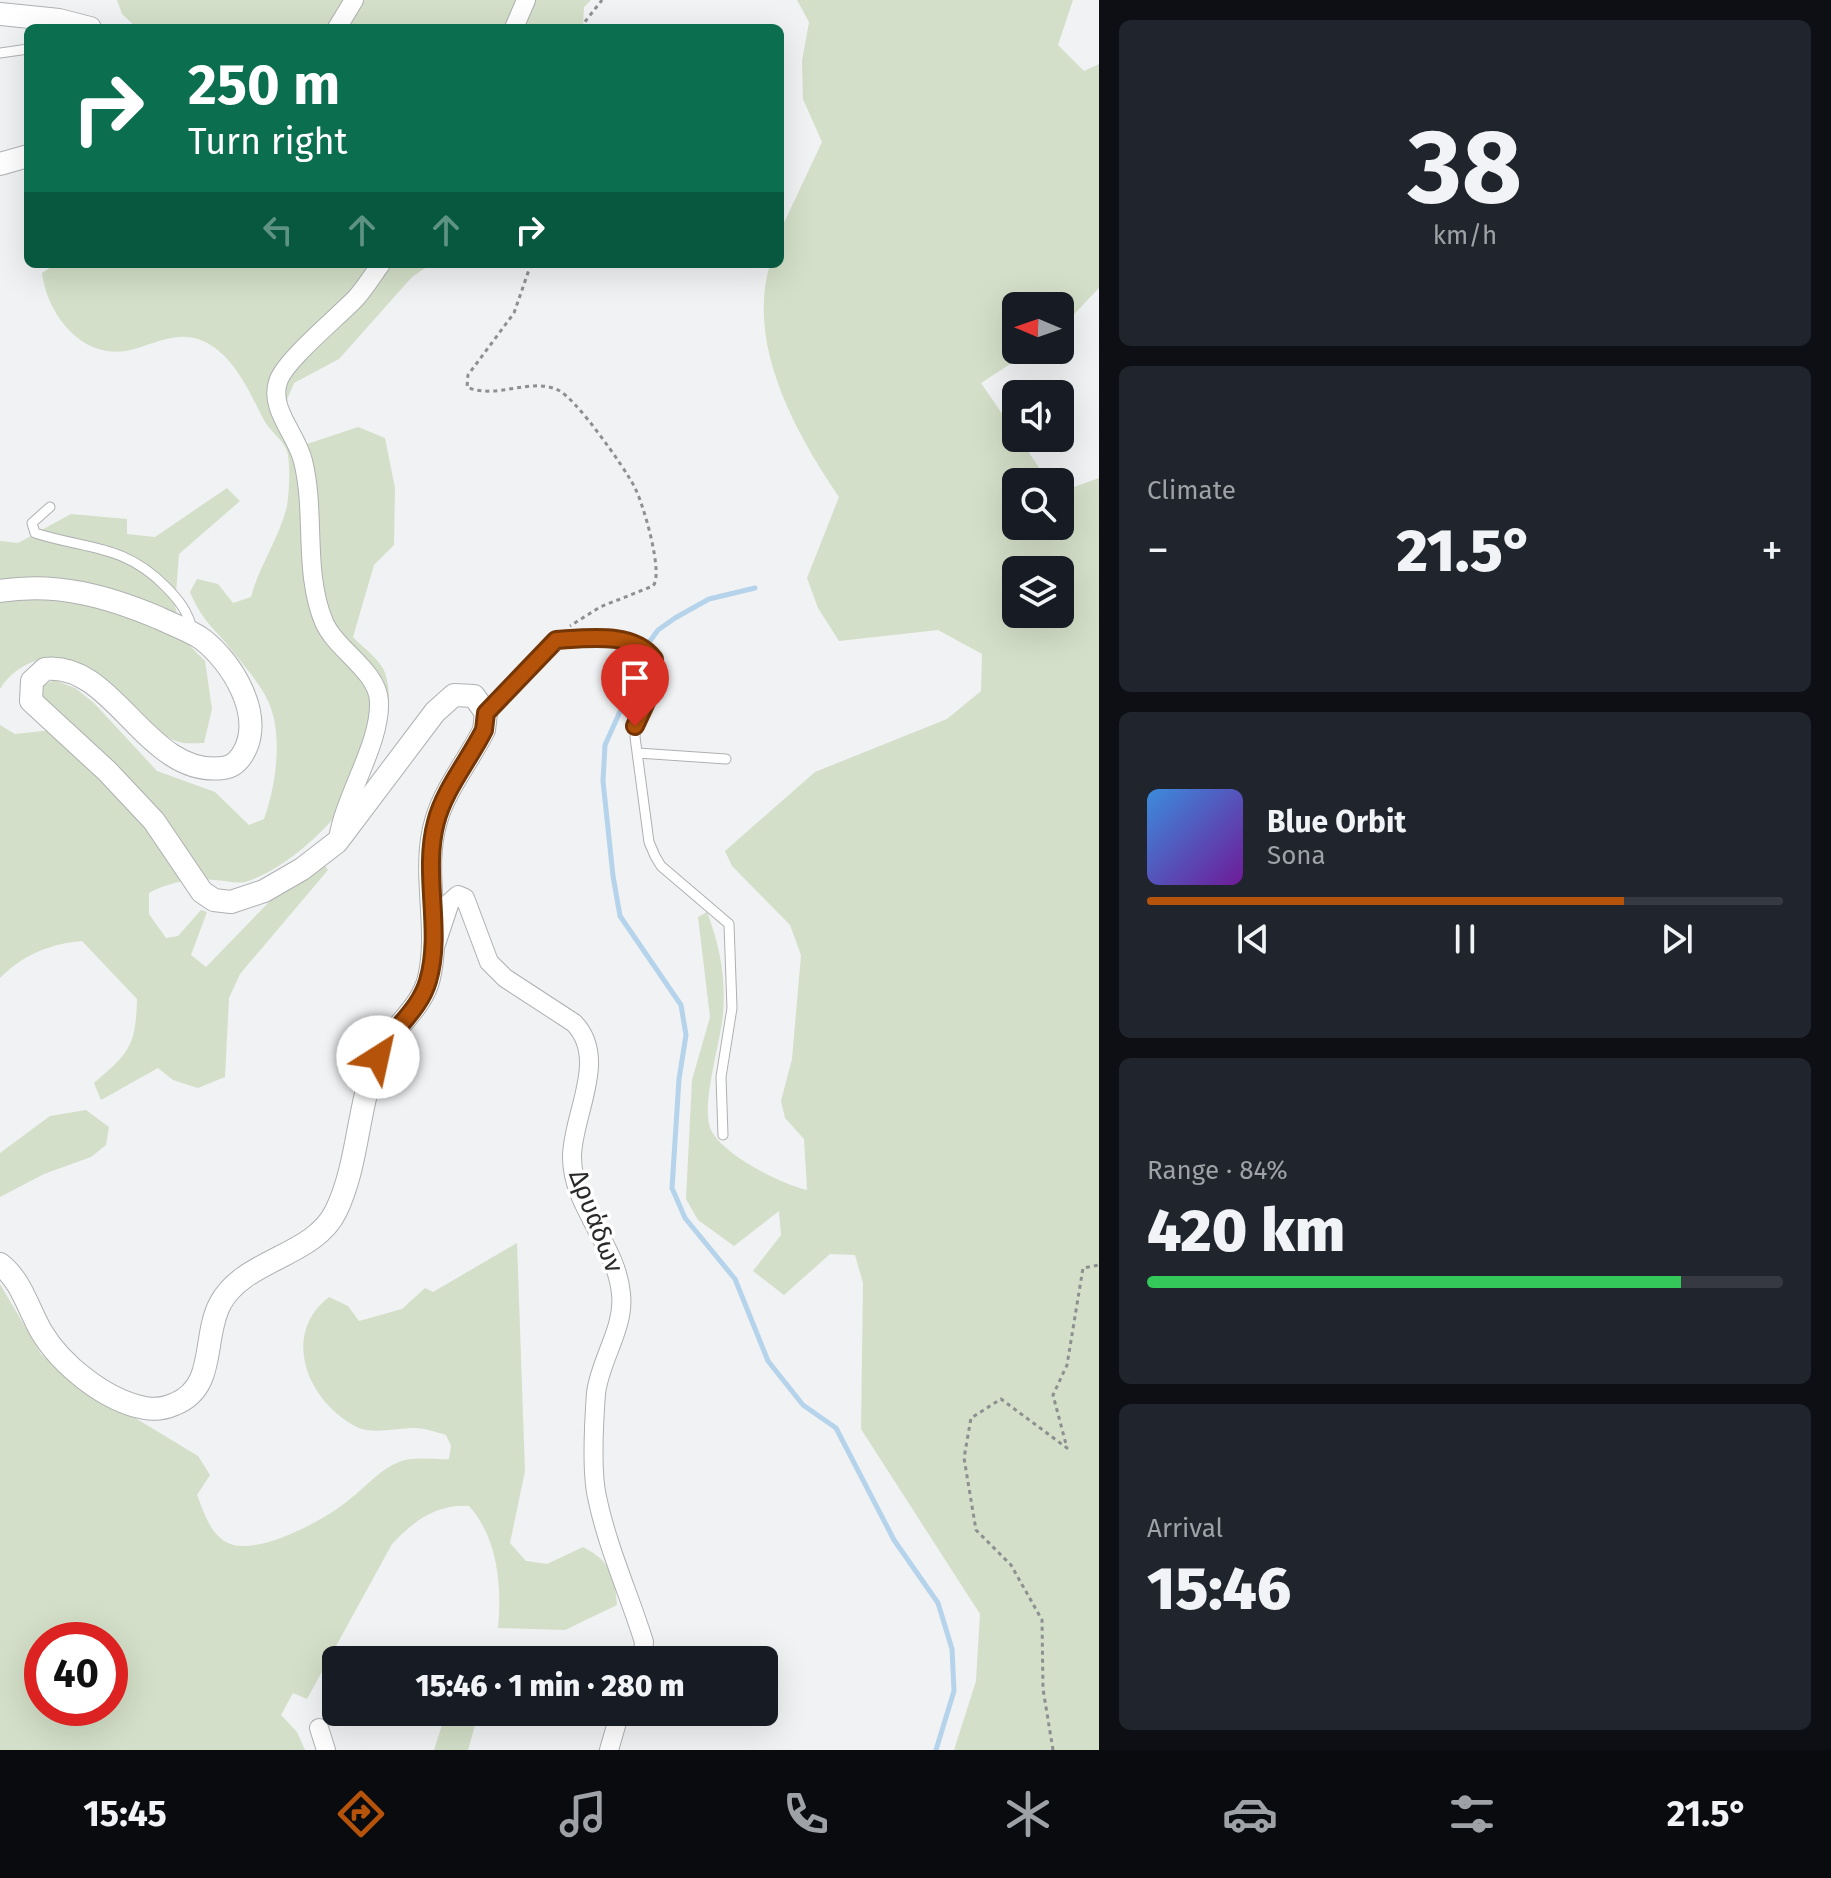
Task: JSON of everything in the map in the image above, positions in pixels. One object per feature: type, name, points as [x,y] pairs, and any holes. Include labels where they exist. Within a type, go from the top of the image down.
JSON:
[{"type":"street","points":[[339,24],[354,0]]},
{"type":"street","points":[[516,24],[526,0]]},
{"type":"street","points":[[0,14],[74,24]]},
{"type":"street","points":[[0,164],[24,157]]},
{"type":"street","points":[[337,842],[344,806],[378,715],[379,697],[373,684],[335,641],[318,604],[302,456],[275,394],[285,369],[358,296],[378,268]]},
{"type":"street","points":[[0,591],[53,588],[91,593],[192,633],[218,654],[245,701],[251,734],[244,752],[231,767],[203,768],[166,752],[75,672],[45,669],[32,681],[31,701],[107,771],[154,821],[202,892],[214,900],[231,902],[264,891],[302,869],[337,842],[435,712],[454,695],[474,696],[486,713],[484,730],[436,821],[433,953],[423,994],[385,1042],[375,1066],[354,1155],[336,1212],[312,1237],[228,1292],[214,1321],[202,1380],[184,1400],[150,1409],[129,1404],[79,1372],[41,1331],[20,1288],[0,1264]]},
{"type":"street","name":"Δρυάδων","points":[[433,953],[450,902],[461,896],[469,903],[489,962],[529,996],[574,1023],[583,1032],[588,1046],[589,1067],[572,1156],[575,1181],[610,1255],[622,1297],[596,1395],[596,1494],[644,1646]]},
{"type":"street","points":[[609,1750],[616,1726]]},
{"type":"street","points":[[319,1728],[326,1750]]},
{"type":"lane","points":[[0,53],[24,50]]},
{"type":"lane","points":[[50,507],[32,523],[35,533],[102,547],[136,561],[179,601],[192,633]]},
{"type":"lane","points":[[486,713],[556,640],[623,641],[649,652],[654,659],[654,685],[635,726],[649,842],[661,866],[729,924],[732,1008],[721,1077],[723,1135]]},
{"type":"lane","points":[[638,753],[726,759]]},
{"type":"path","points":[[583,24],[602,0]]},
{"type":"path","points":[[530,268],[514,313],[468,375],[467,387],[483,391],[547,387],[562,391],[635,487],[659,571],[653,586],[582,616],[556,640]]},
{"type":"path","points":[[1053,1750],[1043,1689],[1042,1620],[1011,1565],[976,1530],[964,1458],[971,1418],[1001,1399],[1067,1448],[1053,1395],[1067,1365],[1083,1268],[1099,1265]]},
{"type":"green space","points":[[117,0],[345,0],[329,24],[133,24],[122,14]]},
{"type":"green space","points":[[360,0],[591,0],[584,7],[583,24],[345,24]]},
{"type":"green space","points":[[797,0],[1073,0],[1058,45],[1084,71],[1099,64],[1099,288],[1074,314],[1074,292],[1002,292],[1002,364],[1010,364],[981,383],[1002,414],[1002,452],[1028,452],[1039,468],[1002,468],[1002,540],[1074,540],[1074,487],[1099,478],[1099,1750],[954,1750],[976,1681],[980,1614],[861,1429],[863,1283],[855,1255],[830,1254],[784,1295],[753,1271],[781,1235],[779,1211],[734,1246],[698,1220],[686,1199],[692,1080],[710,1017],[698,917],[707,912],[719,950],[724,988],[723,1014],[708,1106],[711,1130],[727,1149],[754,1167],[807,1190],[804,1139],[785,1118],[781,1101],[792,1059],[801,955],[790,925],[732,866],[725,851],[815,772],[947,719],[981,691],[982,654],[938,630],[839,641],[818,608],[807,578],[839,497],[792,416],[779,386],[764,325],[764,294],[769,268],[784,268],[784,223],[822,142],[803,99],[802,61],[809,22]]},
{"type":"green space","points":[[50,268],[425,268],[412,277],[339,359],[294,383],[286,402],[307,444],[358,427],[385,438],[395,488],[394,545],[374,565],[353,637],[383,668],[389,703],[383,734],[370,767],[350,798],[326,826],[300,851],[272,870],[245,882],[189,880],[149,893],[149,914],[166,938],[178,936],[201,910],[207,912],[191,955],[206,967],[270,901],[324,864],[328,870],[240,974],[229,998],[225,1077],[198,1088],[173,1080],[158,1068],[101,1100],[94,1083],[123,1056],[128,1047],[135,1028],[137,999],[82,941],[37,952],[0,978],[0,725],[15,734],[52,730],[42,703],[42,686],[54,680],[75,688],[94,703],[157,771],[215,792],[249,825],[264,819],[276,761],[273,716],[258,683],[205,618],[190,592],[197,579],[218,584],[233,603],[251,597],[287,506],[288,457],[285,447],[265,422],[233,365],[214,347],[183,337],[126,351],[94,347],[69,330],[59,317],[45,288],[42,273]]},
{"type":"green space","points":[[227,488],[240,501],[179,554],[175,606],[184,640],[205,661],[212,709],[204,743],[181,743],[161,733],[96,674],[79,663],[60,658],[39,660],[12,675],[0,689],[0,541],[18,543],[71,514],[127,519],[127,534],[155,537]]},
{"type":"green space","points":[[86,1110],[109,1127],[106,1145],[91,1157],[44,1174],[0,1197],[0,1153],[50,1116]]},
{"type":"green space","points":[[517,1243],[525,1471],[510,1543],[526,1561],[547,1564],[583,1547],[592,1552],[609,1570],[615,1585],[617,1605],[565,1630],[498,1628],[496,1563],[486,1533],[469,1506],[446,1508],[417,1521],[392,1544],[336,1646],[322,1646],[322,1672],[307,1699],[293,1693],[281,1715],[297,1732],[305,1750],[0,1750],[0,1284],[41,1354],[69,1378],[198,1456],[210,1475],[197,1495],[205,1515],[220,1538],[238,1546],[271,1541],[308,1526],[399,1462],[449,1459],[451,1446],[446,1435],[419,1428],[365,1430],[341,1417],[314,1386],[306,1368],[303,1349],[314,1313],[329,1297],[348,1306],[359,1321],[402,1309],[425,1288],[433,1292]]},
{"type":"green space","points":[[442,1726],[475,1726],[468,1750],[434,1750]]},
{"type":"waterway","points":[[755,588],[709,599],[675,618],[658,630],[637,659],[632,685],[605,745],[603,781],[613,876],[620,916],[681,1005],[686,1035],[679,1079],[672,1188],[685,1218],[735,1279],[768,1361],[803,1405],[836,1428],[894,1540],[938,1603],[952,1649],[954,1691],[936,1750]]},
{"type":"route","points":[[378,1057],[385,1042],[415,1009],[429,979],[433,953],[432,876],[436,821],[484,730],[486,713],[556,640],[595,638],[640,646],[654,659],[654,685],[635,726]]}]
